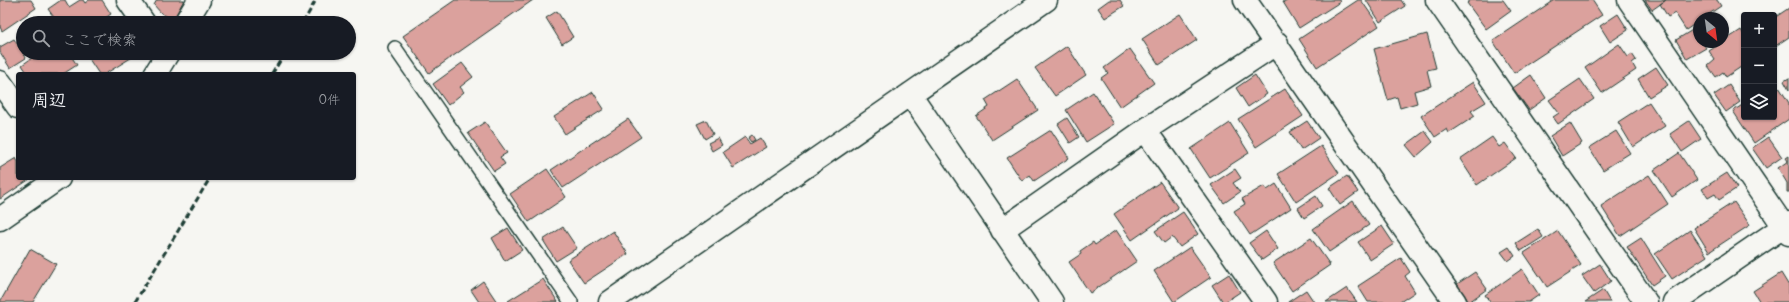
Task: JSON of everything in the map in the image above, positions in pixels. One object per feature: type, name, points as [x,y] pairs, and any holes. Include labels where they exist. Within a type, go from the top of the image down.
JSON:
[{"type":"street","points":[[128,0],[139,16]]},
{"type":"street","points":[[189,16],[199,0]]},
{"type":"street","points":[[610,302],[1046,0]]},
{"type":"street","points":[[1245,0],[1277,43],[1455,302]]},
{"type":"street","points":[[1437,0],[1646,302]]},
{"type":"street","points":[[1629,0],[1787,228],[1674,302]]},
{"type":"street","points":[[1002,230],[1146,130],[1277,43]]},
{"type":"street","points":[[156,72],[163,60]]},
{"type":"street","points":[[0,82],[16,104]]},
{"type":"street","points":[[910,94],[1052,302]]},
{"type":"street","points":[[1146,130],[1266,302]]},
{"type":"street","points":[[0,219],[56,180]]},
{"type":"lane","points":[[395,48],[571,302]]},
{"type":"building","points":[[0,0],[31,0],[36,8],[24,16],[16,16],[16,22],[2,31],[0,27]]},
{"type":"building","points":[[61,0],[65,0],[69,7],[80,0],[83,0],[85,3],[89,0],[102,0],[111,14],[108,16],[53,16],[48,9]]},
{"type":"building","points":[[157,0],[184,0],[175,16],[166,16],[161,13],[154,5]]},
{"type":"building","points":[[455,0],[533,0],[429,73],[403,36]]},
{"type":"building","points":[[1109,0],[1120,0],[1124,6],[1105,18],[1098,8]]},
{"type":"building","points":[[1287,0],[1339,0],[1340,2],[1299,28],[1283,2]]},
{"type":"building","points":[[1358,0],[1361,0],[1379,26],[1317,67],[1299,39]]},
{"type":"building","points":[[1366,0],[1401,0],[1405,6],[1380,22]]},
{"type":"building","points":[[1471,0],[1503,0],[1511,11],[1486,29],[1467,3]]},
{"type":"building","points":[[1554,0],[1592,0],[1602,15],[1514,73],[1493,41]]},
{"type":"building","points":[[1645,0],[1666,0],[1652,10]]},
{"type":"building","points":[[1666,0],[1717,0],[1721,6],[1712,12],[1693,12],[1693,25],[1686,30],[1675,13],[1668,17],[1660,4]]},
{"type":"building","points":[[1789,8],[1789,37],[1777,45],[1777,16]]},
{"type":"building","points":[[557,11],[573,37],[562,44],[546,18]]},
{"type":"building","points":[[1180,14],[1197,40],[1159,65],[1142,39]]},
{"type":"building","points":[[1618,14],[1628,30],[1610,42],[1600,26]]},
{"type":"building","points":[[1693,30],[1693,48],[1706,48],[1687,59],[1676,40]]},
{"type":"building","points":[[1741,30],[1741,67],[1726,77],[1723,72],[1716,77],[1708,66],[1715,60],[1709,51],[1714,48],[1729,48],[1729,38]]},
{"type":"building","points":[[1427,34],[1436,68],[1427,70],[1431,86],[1414,91],[1417,103],[1400,108],[1397,97],[1388,100],[1374,49]]},
{"type":"building","points":[[14,39],[16,42],[16,60],[23,60],[10,68],[0,52],[0,47]]},
{"type":"building","points":[[1619,44],[1628,57],[1632,54],[1636,60],[1632,63],[1636,70],[1602,93],[1585,68]]},
{"type":"building","points":[[1067,46],[1086,75],[1055,96],[1035,68]]},
{"type":"building","points":[[1130,49],[1154,83],[1120,107],[1101,78],[1108,73],[1104,68]]},
{"type":"building","points":[[29,60],[74,60],[77,65],[66,72],[27,72],[22,65]]},
{"type":"building","points":[[90,60],[128,60],[108,72],[98,72]]},
{"type":"building","points":[[462,63],[473,77],[460,87],[464,92],[448,105],[433,84]]},
{"type":"building","points":[[1656,67],[1668,85],[1649,97],[1638,79]]},
{"type":"building","points":[[1255,75],[1267,94],[1248,107],[1236,88]]},
{"type":"building","points":[[1531,75],[1546,98],[1529,110],[1513,88]]},
{"type":"building","points":[[1789,78],[1789,90],[1784,81]]},
{"type":"building","points":[[1017,79],[1038,110],[992,140],[976,116],[989,107],[985,100]]},
{"type":"building","points":[[1580,79],[1594,99],[1558,124],[1553,117],[1559,113],[1549,100]]},
{"type":"building","points":[[1473,82],[1486,102],[1471,111],[1475,116],[1449,133],[1447,129],[1435,137],[1421,116]]},
{"type":"building","points":[[1729,85],[1740,102],[1726,112],[1714,95]]},
{"type":"building","points":[[1779,87],[1789,103],[1789,119],[1754,143],[1733,111],[1741,106],[1741,120],[1777,120],[1777,89]]},
{"type":"building","points":[[1285,89],[1303,116],[1256,147],[1238,119]]},
{"type":"building","points":[[593,92],[604,109],[565,134],[554,117]]},
{"type":"building","points":[[1093,92],[1114,124],[1086,142],[1066,110]]},
{"type":"building","points":[[1649,102],[1665,126],[1633,147],[1618,122]]},
{"type":"building","points":[[1067,118],[1079,137],[1070,143],[1058,124]]},
{"type":"building","points":[[628,119],[641,137],[563,188],[551,170]]},
{"type":"building","points":[[706,120],[713,134],[705,139],[697,124]]},
{"type":"building","points":[[1307,121],[1319,138],[1301,150],[1290,132]]},
{"type":"building","points":[[1689,121],[1701,139],[1682,152],[1670,134]]},
{"type":"building","points":[[485,122],[507,153],[500,157],[505,164],[494,171],[468,133]]},
{"type":"building","points":[[1230,123],[1249,153],[1210,178],[1191,149]]},
{"type":"building","points":[[1570,123],[1582,143],[1562,156],[1550,136]]},
{"type":"building","points":[[1051,130],[1069,158],[1034,181],[1030,175],[1022,181],[1007,158]]},
{"type":"building","points":[[1425,131],[1433,142],[1416,157],[1406,145]]},
{"type":"building","points":[[1616,131],[1630,153],[1603,170],[1589,148]]},
{"type":"building","points":[[752,135],[755,140],[751,142],[748,138]]},
{"type":"building","points":[[745,137],[750,144],[760,138],[766,147],[733,168],[723,152]]},
{"type":"building","points":[[1492,137],[1499,147],[1505,143],[1516,158],[1477,185],[1460,159]]},
{"type":"building","points":[[1768,137],[1782,157],[1766,168],[1752,148]]},
{"type":"building","points":[[718,138],[722,145],[712,151],[708,143]]},
{"type":"building","points":[[1321,146],[1339,173],[1296,202],[1278,174]]},
{"type":"building","points":[[1679,153],[1697,180],[1672,197],[1654,170]]},
{"type":"building","points":[[1789,156],[1789,192],[1787,192],[1787,183],[1778,168],[1788,161],[1786,158]]},
{"type":"building","points":[[16,158],[16,180],[28,180],[0,199],[0,168]]},
{"type":"building","points":[[547,169],[566,197],[529,222],[510,194]]},
{"type":"building","points":[[1235,169],[1241,178],[1233,183],[1240,192],[1224,203],[1211,185]]},
{"type":"building","points":[[1727,173],[1737,188],[1719,200],[1715,194],[1708,198],[1702,189]]},
{"type":"building","points":[[1649,175],[1668,204],[1620,236],[1601,206]]},
{"type":"building","points":[[1347,176],[1358,192],[1340,205],[1329,188]]},
{"type":"building","points":[[1160,182],[1178,208],[1132,240],[1114,214]]},
{"type":"building","points":[[1276,184],[1291,208],[1250,235],[1234,211],[1245,204],[1242,199],[1264,186],[1267,190]]},
{"type":"building","points":[[1316,196],[1322,206],[1304,218],[1298,208]]},
{"type":"building","points":[[1353,201],[1369,225],[1329,252],[1313,229]]},
{"type":"building","points":[[1734,202],[1750,225],[1709,252],[1694,228]]},
{"type":"building","points":[[1183,212],[1198,234],[1180,247],[1172,237],[1164,243],[1155,231]]},
{"type":"building","points":[[1382,226],[1394,244],[1370,260],[1358,242]]},
{"type":"building","points":[[563,227],[577,248],[556,261],[543,240]]},
{"type":"building","points":[[508,228],[522,250],[505,261],[492,238]]},
{"type":"building","points":[[1538,229],[1543,237],[1521,251],[1516,243]]},
{"type":"building","points":[[1116,230],[1137,261],[1090,293],[1069,262],[1081,254],[1080,251],[1093,242],[1095,245]]},
{"type":"building","points":[[1690,230],[1707,256],[1672,279],[1655,254]]},
{"type":"building","points":[[613,231],[628,254],[584,283],[568,260]]},
{"type":"building","points":[[1266,231],[1278,249],[1262,260],[1249,243]]},
{"type":"building","points":[[1558,231],[1581,265],[1547,287],[1524,253]]},
{"type":"building","points":[[1311,238],[1330,265],[1292,291],[1273,263]]},
{"type":"building","points":[[1641,238],[1665,276],[1652,285],[1627,247]]},
{"type":"building","points":[[1190,247],[1211,277],[1174,302],[1154,271]]},
{"type":"building","points":[[1509,247],[1515,256],[1508,261],[1501,252]]},
{"type":"building","points":[[30,249],[56,264],[33,302],[0,302]]},
{"type":"building","points":[[1401,258],[1410,272],[1405,276],[1415,292],[1400,302],[1368,302],[1358,286]]},
{"type":"building","points":[[1600,264],[1611,281],[1594,293],[1582,276]]},
{"type":"building","points":[[1522,269],[1539,295],[1529,302],[1490,302],[1485,295]]},
{"type":"building","points":[[1475,272],[1487,289],[1469,302],[1457,284]]},
{"type":"building","points":[[1781,273],[1789,286],[1789,302],[1760,302],[1753,291]]},
{"type":"building","points":[[1229,274],[1240,292],[1223,302],[1212,285]]},
{"type":"building","points":[[543,279],[558,302],[508,301]]},
{"type":"building","points":[[483,281],[497,302],[479,302],[471,290]]},
{"type":"building","points":[[1347,288],[1357,302],[1326,302]]},
{"type":"building","points":[[1306,290],[1314,302],[1288,302]]},
{"type":"building","points":[[1603,290],[1610,302],[1585,302]]},
{"type":"railway","points":[[307,16],[316,0]]},
{"type":"railway","points":[[273,72],[281,60]]},
{"type":"railway","points":[[135,302],[209,180]]}]
